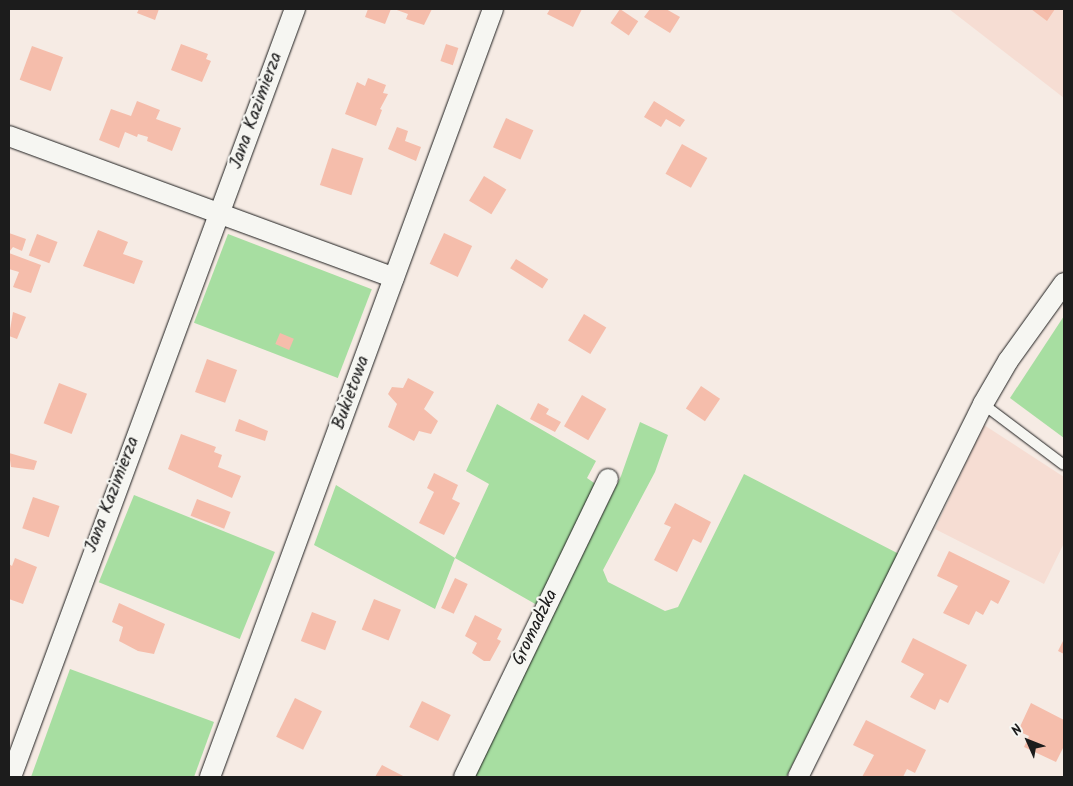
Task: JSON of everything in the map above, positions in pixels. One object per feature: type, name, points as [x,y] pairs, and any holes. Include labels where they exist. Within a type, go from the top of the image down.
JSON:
[{"type":"street","name":"Jana Kazimierza","points":[[11,777],[295,9]]},
{"type":"street","name":"Bukietowa","points":[[210,777],[493,9]]},
{"type":"street","points":[[9,136],[394,278]]},
{"type":"street","points":[[798,777],[983,404],[1008,361],[1064,283]]},
{"type":"street","name":"Gromadzka","points":[[464,777],[608,479]]},
{"type":"lane","points":[[983,404],[1064,464]]},
{"type":"shaded area","points":[[949,9],[1064,9],[1064,98]]},
{"type":"shaded area","points":[[984,425],[1064,477],[1064,543],[1044,584],[935,529]]},
{"type":"green space","points":[[228,234],[372,289],[338,378],[194,323]]},
{"type":"green space","points":[[1064,316],[1064,438],[1010,398]]},
{"type":"green space","points":[[497,404],[596,461],[587,478],[597,485],[537,605],[455,558],[489,484],[466,471]]},
{"type":"green space","points":[[640,422],[668,435],[655,472],[603,570],[608,582],[665,611],[678,607],[744,474],[899,554],[786,777],[474,777],[621,476]]},
{"type":"green space","points":[[336,485],[455,558],[435,609],[314,545]]},
{"type":"green space","points":[[134,495],[275,552],[240,639],[99,582]]},
{"type":"green space","points":[[70,669],[214,722],[194,777],[31,777]]},
{"type":"building","points":[[139,9],[159,9],[155,20],[137,13]]},
{"type":"building","points":[[368,9],[391,9],[385,24],[365,17]]},
{"type":"building","points":[[394,9],[432,9],[424,25],[406,19],[408,14]]},
{"type":"building","points":[[550,9],[582,9],[573,27],[547,14]]},
{"type":"building","points":[[620,9],[638,21],[629,35],[610,23]]},
{"type":"building","points":[[650,9],[666,9],[680,17],[670,33],[644,17]]},
{"type":"building","points":[[1031,9],[1055,9],[1047,21]]},
{"type":"building","points":[[181,44],[208,54],[206,59],[211,61],[202,82],[171,70]]},
{"type":"building","points":[[446,44],[458,48],[453,65],[440,61]]},
{"type":"building","points":[[32,46],[63,57],[51,91],[20,80]]},
{"type":"building","points":[[368,78],[386,85],[383,93],[388,94],[380,109],[382,110],[376,126],[345,114],[357,82],[365,86]]},
{"type":"building","points":[[137,101],[160,110],[156,119],[181,128],[172,151],[147,141],[148,137],[138,134],[137,137],[125,132],[119,148],[99,140],[111,109],[131,116]]},
{"type":"building","points":[[654,101],[685,120],[680,127],[666,119],[661,127],[644,117]]},
{"type":"building","points":[[506,118],[533,130],[520,159],[493,147]]},
{"type":"building","points":[[397,127],[408,131],[405,141],[421,147],[416,161],[388,149]]},
{"type":"building","points":[[682,144],[707,158],[691,188],[666,174]]},
{"type":"building","points":[[332,148],[363,158],[351,195],[320,185]]},
{"type":"building","points":[[484,176],[506,189],[491,214],[469,201]]},
{"type":"building","points":[[98,230],[128,242],[123,254],[143,261],[134,284],[83,266]]},
{"type":"building","points":[[9,233],[26,239],[22,251],[13,247],[9,252]]},
{"type":"building","points":[[444,233],[472,246],[458,277],[430,264]]},
{"type":"building","points":[[37,234],[58,242],[49,263],[29,255]]},
{"type":"building","points":[[9,253],[41,265],[31,293],[13,287],[19,272],[9,269]]},
{"type":"building","points":[[516,259],[548,279],[542,288],[510,268]]},
{"type":"building","points":[[13,312],[26,317],[17,339],[9,336]]},
{"type":"building","points":[[584,314],[606,327],[590,354],[568,341]]},
{"type":"building","points":[[280,333],[294,339],[289,350],[275,344]]},
{"type":"building","points":[[207,359],[237,370],[225,403],[195,392]]},
{"type":"building","points":[[408,378],[434,392],[424,409],[438,421],[431,434],[419,431],[414,441],[388,427],[397,404],[388,394],[392,387],[403,388]]},
{"type":"building","points":[[59,383],[87,394],[72,434],[44,423]]},
{"type":"building","points":[[701,386],[720,399],[705,421],[686,408]]},
{"type":"building","points":[[582,395],[606,409],[588,440],[564,426]]},
{"type":"building","points":[[538,403],[549,409],[546,414],[561,422],[555,432],[530,419]]},
{"type":"building","points":[[239,419],[268,431],[265,441],[235,431]]},
{"type":"building","points":[[181,434],[216,447],[214,452],[222,455],[218,467],[241,476],[232,498],[168,469]]},
{"type":"building","points":[[9,453],[37,461],[34,470],[11,467]]},
{"type":"building","points":[[434,473],[458,485],[452,499],[460,503],[444,535],[419,523],[434,492],[427,488]]},
{"type":"building","points":[[33,497],[59,506],[49,537],[22,528]]},
{"type":"building","points":[[197,499],[231,512],[224,529],[191,516]]},
{"type":"building","points":[[675,503],[711,522],[701,543],[693,539],[677,572],[654,560],[671,527],[664,524]]},
{"type":"building","points":[[949,551],[1010,581],[998,604],[991,600],[983,615],[976,611],[969,625],[943,613],[958,586],[937,576]]},
{"type":"building","points":[[15,558],[37,567],[23,604],[9,599],[9,564],[12,566]]},
{"type":"building","points":[[455,578],[468,584],[454,614],[441,608]]},
{"type":"building","points":[[374,599],[401,610],[389,640],[362,630]]},
{"type":"building","points":[[119,603],[165,624],[154,654],[138,651],[119,641],[123,627],[112,622]]},
{"type":"building","points":[[312,612],[336,621],[325,650],[301,641]]},
{"type":"building","points":[[475,615],[502,629],[497,639],[501,641],[490,661],[484,661],[472,653],[477,643],[465,636]]},
{"type":"building","points":[[913,638],[967,665],[948,703],[940,699],[935,710],[910,697],[924,674],[901,662]]},
{"type":"building","points":[[1064,639],[1064,654],[1058,651]]},
{"type":"building","points":[[295,698],[322,711],[303,750],[276,737]]},
{"type":"building","points":[[422,701],[451,715],[438,741],[409,727]]},
{"type":"building","points":[[1031,703],[1064,720],[1064,746],[1056,762],[1024,747],[1029,736],[1018,731]]},
{"type":"building","points":[[866,720],[926,750],[915,773],[907,769],[903,777],[862,777],[874,755],[853,745]]},
{"type":"building","points":[[382,765],[405,777],[375,777]]}]
